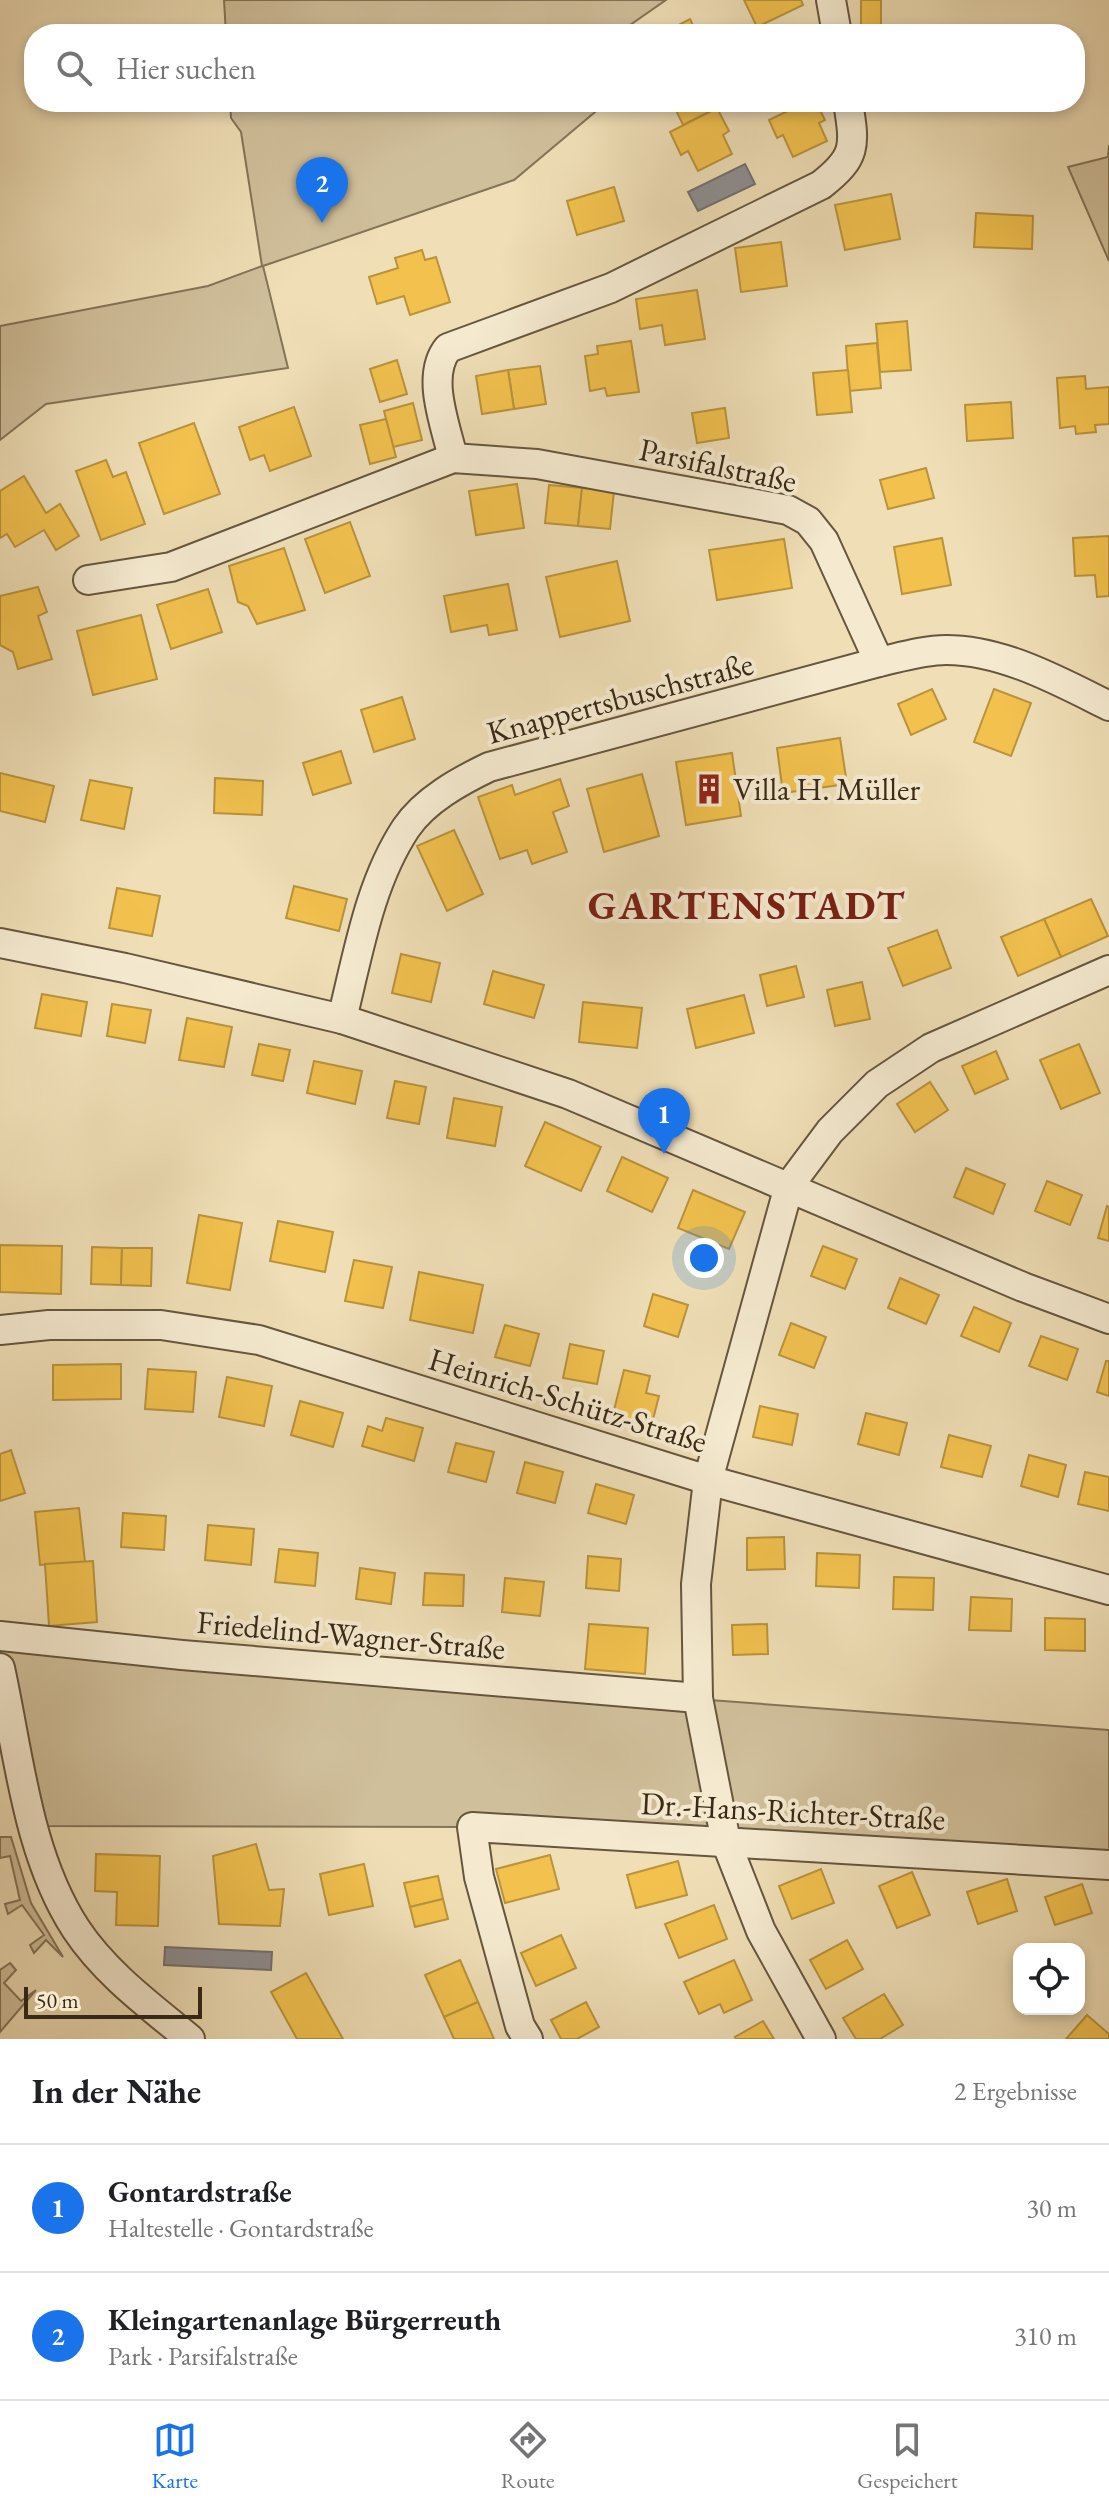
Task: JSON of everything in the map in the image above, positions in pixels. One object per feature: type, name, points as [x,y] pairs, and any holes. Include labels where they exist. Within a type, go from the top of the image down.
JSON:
[{"type":"street","points":[[831,0],[835,24]]},
{"type":"street","points":[[453,458],[437,382],[441,356],[448,348],[611,288],[821,185],[845,166],[853,137],[849,112]]},
{"type":"street","name":"Parsifalstraße","points":[[88,580],[171,567],[453,458],[537,464],[788,510],[808,521],[824,541],[879,662]]},
{"type":"street","points":[[879,662],[944,650],[979,654],[1065,683],[1109,706]]},
{"type":"street","name":"Knappertsbuschstraße","points":[[342,1019],[382,874],[407,826],[452,785],[528,754],[670,721],[879,662]]},
{"type":"street","points":[[0,943],[125,968],[342,1019],[568,1094],[1023,1287],[1109,1319]]},
{"type":"street","points":[[821,2039],[761,1931],[726,1842],[698,1698],[696,1584],[708,1480],[789,1186],[830,1131],[877,1084],[931,1048],[1109,970]]},
{"type":"street","name":"Heinrich-Schütz-Straße","points":[[0,1330],[49,1325],[161,1325],[259,1340],[708,1480],[1109,1590]]},
{"type":"street","name":"Friedelind-Wagner-Straße","points":[[0,1636],[182,1655],[698,1698]]},
{"type":"street","points":[[0,1668],[29,1810],[51,1885],[77,1932],[128,1988],[190,2039]]},
{"type":"street","name":"Dr.-Hans-Richter-Straße","points":[[528,2039],[520,2026],[479,1877],[472,1827],[1109,1865]]},
{"type":"shaded area","points":[[224,0],[666,0],[631,24],[225,24]]},
{"type":"shaded area","points":[[231,112],[595,112],[514,180],[263,266],[288,368],[46,404],[0,440],[0,326],[208,286],[262,266],[241,132],[231,118]]},
{"type":"shaded area","points":[[1109,145],[1109,261],[1068,167],[1108,157]]},
{"type":"shaded area","points":[[0,1637],[696,1699],[1109,1730],[1109,1865],[473,1827],[35,1826],[0,1665]]},
{"type":"shaded area","points":[[0,1837],[11,1837],[31,1903],[63,1957],[46,1940],[34,1953],[30,1945],[44,1935],[22,1905],[8,1914],[5,1904],[20,1900],[10,1856],[0,1858]]},
{"type":"shaded area","points":[[10,1963],[16,1970],[4,1983],[21,2001],[36,1990],[0,2032],[0,1970]]},
{"type":"building: Wohnen","points":[[744,0],[801,0],[803,5],[763,24],[756,24]]},
{"type":"building: Wohnen","points":[[861,0],[881,0],[881,24],[861,24]]},
{"type":"building: Wohnen","points":[[677,112],[709,112],[683,125]]},
{"type":"building: Wohnen","points":[[709,112],[719,112],[729,131],[723,135],[732,154],[698,171],[688,151],[681,155],[670,132]]},
{"type":"building: Wohnen","points":[[785,112],[821,112],[825,120],[819,123],[827,141],[793,157],[783,135],[777,138],[769,120]]},
{"type":"building: Wohnen","points":[[614,187],[624,221],[577,235],[567,201]]},
{"type":"building: Wohnen","points":[[891,194],[900,239],[845,250],[835,205]]},
{"type":"building: Wohnen","points":[[976,213],[1033,216],[1032,249],[974,247]]},
{"type":"building: Wohnen","points":[[781,242],[787,286],[741,292],[735,248]]},
{"type":"building: Wohnen","points":[[422,250],[425,260],[436,257],[450,302],[410,315],[404,296],[377,304],[369,277],[398,268],[395,258]]},
{"type":"building: Wohnen","points":[[697,290],[705,339],[665,345],[662,325],[640,329],[636,299]]},
{"type":"building: Wohnen","points":[[907,321],[911,370],[880,372],[876,324]]},
{"type":"building: Wohnen","points":[[631,341],[639,392],[607,396],[605,388],[590,391],[585,356],[598,354],[597,346]]},
{"type":"building: Wohnen","points":[[877,343],[881,388],[849,391],[846,346]]},
{"type":"building: Wohnen","points":[[397,360],[407,394],[380,402],[370,369]]},
{"type":"building: Wohnen","points":[[540,366],[546,404],[514,409],[508,370]]},
{"type":"building: Wohnen","points":[[508,370],[514,409],[482,414],[476,376]]},
{"type":"building: Wohnen","points":[[848,370],[852,412],[817,415],[813,373]]},
{"type":"building: Wohnen","points":[[1085,376],[1086,389],[1109,387],[1109,424],[1095,425],[1096,432],[1076,434],[1075,426],[1060,428],[1057,378]]},
{"type":"building: Wohnen","points":[[1011,402],[1013,438],[967,441],[965,405]]},
{"type":"building: Wohnen","points":[[413,403],[422,440],[393,447],[384,411]]},
{"type":"building: Wohnen","points":[[294,407],[311,456],[270,471],[264,455],[250,460],[239,427]]},
{"type":"building: Wohnen","points":[[725,408],[729,438],[697,443],[692,413]]},
{"type":"building: Wohnen","points":[[386,419],[396,457],[370,464],[360,425]]},
{"type":"building: Wohnen","points":[[194,423],[220,494],[164,514],[139,443]]},
{"type":"building: Wohnen","points":[[106,460],[113,477],[126,472],[145,524],[101,540],[76,471]]},
{"type":"building: Wohnen","points":[[926,468],[934,498],[888,509],[880,480]]},
{"type":"building: Wohnen","points":[[24,476],[46,513],[60,504],[79,536],[56,550],[44,530],[15,547],[7,534],[0,538],[0,491]]},
{"type":"building: Wohnen","points":[[517,484],[524,528],[476,535],[469,491]]},
{"type":"building: Wohnen","points":[[549,485],[582,488],[578,526],[545,523]]},
{"type":"building: Wohnen","points":[[582,488],[614,491],[610,529],[578,526]]},
{"type":"building: Wohnen","points":[[350,522],[370,576],[325,593],[305,539]]},
{"type":"building: Wohnen","points":[[1109,536],[1109,596],[1097,597],[1095,575],[1075,576],[1073,538]]},
{"type":"building: Wohnen","points":[[942,538],[951,585],[902,594],[894,547]]},
{"type":"building: Wohnen","points":[[784,539],[792,588],[717,600],[709,550]]},
{"type":"building: Wohnen","points":[[284,548],[305,610],[257,624],[248,606],[238,602],[229,566]]},
{"type":"building: Wohnen","points":[[617,561],[630,621],[560,637],[546,577]]},
{"type":"building: Wohnen","points":[[508,584],[517,630],[489,635],[487,625],[451,632],[444,596]]},
{"type":"building: Wohnen","points":[[38,587],[47,612],[38,616],[52,659],[18,669],[13,652],[0,645],[0,596]]},
{"type":"building: Wohnen","points":[[208,589],[222,632],[171,649],[157,605]]},
{"type":"building: Wohnen","points":[[141,615],[157,679],[93,695],[77,631]]},
{"type":"building: Wohnen","points":[[932,689],[946,719],[911,735],[898,704]]},
{"type":"building: Wohnen","points":[[994,689],[1031,703],[1011,756],[974,742]]},
{"type":"building: Wohnen","points":[[402,697],[415,739],[374,752],[361,710]]},
{"type":"building: Wohnen","points":[[840,738],[847,784],[783,793],[777,748]]},
{"type":"building: Wohnen","points":[[341,751],[351,783],[313,795],[303,763]]},
{"type":"building: Wohnen","name":"Villa H. Müller","points":[[732,753],[741,816],[686,825],[676,762]]},
{"type":"building: Wohnen","points":[[0,773],[54,786],[45,822],[0,811]]},
{"type":"building: Wohnen","points":[[642,774],[659,836],[604,852],[587,789]]},
{"type":"building: Wohnen","points":[[215,778],[263,781],[262,815],[214,813]]},
{"type":"building: Wohnen","points":[[560,779],[569,806],[553,812],[567,852],[532,864],[527,850],[500,859],[478,797],[512,785],[515,795]]},
{"type":"building: Wohnen","points":[[90,780],[132,788],[124,829],[81,820]]},
{"type":"building: Wohnen","points":[[454,830],[483,894],[447,911],[417,846]]},
{"type":"building: Wohnen","points":[[294,886],[347,899],[339,931],[286,918]]},
{"type":"building: Wohnen","points":[[117,888],[160,896],[152,936],[109,928]]},
{"type":"building: Wohnen","points":[[1091,899],[1108,936],[1061,957],[1044,919]]},
{"type":"building: Wohnen","points":[[1044,919],[1061,957],[1018,976],[1001,937]]},
{"type":"building: Wohnen","points":[[937,930],[951,968],[903,986],[888,948]]},
{"type":"building: Wohnen","points":[[401,954],[440,963],[431,1002],[392,993]]},
{"type":"building: Wohnen","points":[[796,966],[804,997],[767,1006],[760,975]]},
{"type":"building: Wohnen","points":[[493,971],[544,985],[534,1018],[484,1004]]},
{"type":"building: Wohnen","points":[[862,982],[870,1019],[835,1026],[827,990]]},
{"type":"building: Wohnen","points":[[42,994],[87,1002],[81,1036],[35,1028]]},
{"type":"building: Wohnen","points":[[744,995],[754,1033],[696,1048],[687,1009]]},
{"type":"building: Wohnen","points":[[583,1002],[642,1008],[637,1048],[579,1042]]},
{"type":"building: Wohnen","points":[[112,1004],[151,1010],[145,1043],[107,1036]]},
{"type":"building: Wohnen","points":[[187,1018],[232,1027],[224,1067],[179,1060]]},
{"type":"building: Wohnen","points":[[259,1044],[290,1050],[283,1081],[252,1075]]},
{"type":"building: Wohnen","points":[[1079,1044],[1100,1093],[1061,1109],[1040,1060]]},
{"type":"building: Wohnen","points":[[996,1051],[1008,1079],[975,1094],[962,1066]]},
{"type":"building: Wohnen","points":[[314,1061],[362,1071],[355,1104],[307,1093]]},
{"type":"building: Wohnen","points":[[395,1081],[426,1087],[419,1124],[387,1118]]},
{"type":"building: Wohnen","points":[[930,1082],[948,1110],[915,1132],[897,1104]]},
{"type":"building: Wohnen","points":[[454,1098],[502,1107],[495,1146],[447,1138]]},
{"type":"building: Wohnen","points":[[545,1122],[601,1147],[581,1191],[525,1166]]},
{"type":"building: Wohnen","points":[[622,1157],[668,1178],[652,1212],[607,1191]]},
{"type":"building: Wohnen","points":[[966,1168],[1005,1184],[993,1214],[954,1197]]},
{"type":"building: Wohnen","points":[[1047,1181],[1082,1195],[1070,1225],[1035,1211]]},
{"type":"building: Wohnen","points":[[693,1190],[745,1212],[729,1249],[678,1228]]},
{"type":"building: Wohnen","points":[[1109,1207],[1109,1241],[1098,1238]]},
{"type":"building: Wohnen","points":[[199,1215],[242,1223],[230,1290],[187,1283]]},
{"type":"building: Wohnen","points":[[278,1221],[333,1232],[325,1272],[270,1261]]},
{"type":"building: Wohnen","points":[[0,1245],[62,1246],[61,1294],[0,1292]]},
{"type":"building: Wohnen","points":[[823,1246],[857,1259],[845,1289],[811,1276]]},
{"type":"building: Wohnen","points":[[92,1247],[122,1248],[121,1285],[91,1284]]},
{"type":"building: Wohnen","points":[[122,1248],[152,1248],[151,1286],[121,1285]]},
{"type":"building: Wohnen","points":[[354,1260],[392,1267],[383,1308],[345,1301]]},
{"type":"building: Wohnen","points":[[419,1272],[483,1285],[473,1333],[410,1320]]},
{"type":"building: Wohnen","points":[[900,1278],[939,1295],[926,1324],[888,1308]]},
{"type":"building: Wohnen","points":[[653,1294],[688,1305],[678,1337],[644,1326]]},
{"type":"building: Wohnen","points":[[974,1307],[1011,1323],[999,1352],[961,1336]]},
{"type":"building: Wohnen","points":[[791,1323],[826,1337],[814,1368],[779,1355]]},
{"type":"building: Wohnen","points":[[505,1325],[539,1334],[530,1366],[495,1357]]},
{"type":"building: Wohnen","points":[[1041,1336],[1078,1349],[1067,1380],[1029,1366]]},
{"type":"building: Wohnen","points":[[570,1344],[604,1351],[597,1384],[563,1378]]},
{"type":"building: Wohnen","points":[[1106,1361],[1109,1361],[1109,1396],[1097,1392]]},
{"type":"building: Wohnen","points":[[121,1364],[121,1399],[53,1400],[53,1365]]},
{"type":"building: Wohnen","points":[[148,1369],[196,1372],[193,1412],[145,1409]]},
{"type":"building: Wohnen","points":[[624,1370],[650,1376],[646,1393],[659,1396],[651,1427],[612,1418]]},
{"type":"building: Wohnen","points":[[227,1377],[272,1386],[264,1426],[219,1417]]},
{"type":"building: Wohnen","points":[[300,1401],[343,1413],[333,1447],[291,1435]]},
{"type":"building: Wohnen","points":[[760,1406],[798,1414],[792,1445],[753,1437]]},
{"type":"building: Wohnen","points":[[866,1413],[907,1423],[899,1455],[858,1444]]},
{"type":"building: Wohnen","points":[[386,1418],[423,1428],[414,1461],[362,1446],[368,1426],[382,1431]]},
{"type":"building: Wohnen","points":[[949,1435],[991,1446],[982,1477],[941,1467]]},
{"type":"building: Wohnen","points":[[456,1443],[494,1452],[486,1482],[448,1472]]},
{"type":"building: Wohnen","points":[[11,1450],[25,1493],[0,1501],[0,1454]]},
{"type":"building: Wohnen","points":[[1029,1455],[1066,1465],[1058,1497],[1021,1486]]},
{"type":"building: Wohnen","points":[[525,1462],[563,1472],[555,1503],[517,1493]]},
{"type":"building: Wohnen","points":[[1085,1472],[1109,1477],[1109,1511],[1078,1504]]},
{"type":"building: Wohnen","points":[[596,1484],[634,1495],[626,1524],[588,1513]]},
{"type":"building: Wohnen","points":[[79,1508],[85,1562],[40,1565],[35,1512]]},
{"type":"building: Wohnen","points":[[123,1513],[166,1516],[164,1550],[121,1547]]},
{"type":"building: Wohnen","points":[[208,1525],[254,1529],[251,1565],[205,1560]]},
{"type":"building: Wohnen","points":[[784,1537],[785,1569],[747,1570],[747,1538]]},
{"type":"building: Wohnen","points":[[279,1549],[318,1553],[315,1586],[275,1582]]},
{"type":"building: Wohnen","points":[[817,1553],[860,1555],[859,1588],[816,1586]]},
{"type":"building: Wohnen","points":[[588,1556],[621,1559],[619,1591],[586,1588]]},
{"type":"building: Wohnen","points":[[93,1561],[97,1622],[49,1626],[45,1564]]},
{"type":"building: Wohnen","points":[[360,1568],[395,1573],[391,1604],[356,1599]]},
{"type":"building: Wohnen","points":[[425,1573],[464,1575],[463,1606],[423,1605]]},
{"type":"building: Wohnen","points":[[894,1577],[934,1578],[933,1610],[893,1609]]},
{"type":"building: Wohnen","points":[[505,1578],[544,1582],[540,1616],[502,1612]]},
{"type":"building: Wohnen","points":[[971,1597],[1012,1599],[1011,1631],[969,1630]]},
{"type":"building: Wohnen","points":[[1045,1618],[1085,1619],[1085,1651],[1045,1650]]},
{"type":"building: Wohnen","points":[[589,1624],[648,1628],[645,1674],[585,1669]]},
{"type":"building: Wohnen","points":[[767,1624],[768,1654],[733,1655],[732,1625]]},
{"type":"building: Wohnen","points":[[256,1844],[269,1890],[284,1889],[280,1926],[219,1924],[213,1856]]},
{"type":"building: Wohnen","points":[[96,1854],[160,1856],[158,1926],[116,1925],[117,1892],[95,1891]]},
{"type":"building: Wohnen","points":[[550,1855],[559,1889],[505,1903],[496,1869]]},
{"type":"building: Wohnen","points":[[678,1861],[687,1895],[636,1908],[627,1875]]},
{"type":"building: Wohnen","points":[[364,1864],[373,1906],[329,1915],[320,1874]]},
{"type":"building: Wohnen","points":[[821,1869],[834,1903],[792,1919],[779,1886]]},
{"type":"building: Wohnen","points":[[912,1872],[930,1915],[897,1928],[879,1886]]},
{"type":"building: Wohnen","points":[[438,1876],[443,1899],[410,1907],[404,1883]]},
{"type":"building: Wohnen","points":[[1007,1879],[1017,1911],[978,1924],[967,1892]]},
{"type":"building: Wohnen","points":[[1082,1884],[1092,1913],[1055,1925],[1045,1897]]},
{"type":"building: Wohnen","points":[[443,1899],[448,1919],[415,1927],[410,1907]]},
{"type":"building: Wohnen","points":[[714,1905],[727,1939],[679,1958],[665,1924]]},
{"type":"building: Wohnen","points":[[561,1935],[576,1968],[536,1986],[521,1953]]},
{"type":"building: Wohnen","points":[[847,1940],[863,1969],[826,1989],[810,1960]]},
{"type":"building: Wohnen","points":[[460,1960],[478,2002],[444,2017],[425,1975]]},
{"type":"building: Wohnen","points":[[734,1960],[752,2000],[724,2013],[720,2004],[699,2014],[684,1982]]},
{"type":"building: Wohnen","points":[[306,1973],[343,2039],[297,2039],[271,1992]]},
{"type":"building: Wohnen","points":[[884,1994],[903,2025],[880,2039],[856,2039],[843,2018]]},
{"type":"building: Wohnen","points":[[478,2002],[494,2039],[454,2039],[444,2017]]},
{"type":"building: Wohnen","points":[[586,2002],[599,2027],[577,2039],[561,2039],[551,2020]]},
{"type":"building: Wohnen","points":[[1087,2015],[1109,2034],[1109,2039],[1066,2039]]},
{"type":"building: Wohnen","points":[[763,2021],[774,2039],[736,2039],[735,2037]]},
{"type":"building: Industrie","points":[[745,164],[755,184],[698,211],[688,192]]},
{"type":"building: Industrie","points":[[165,1947],[272,1952],[271,1970],[164,1965]]},
{"type":"place","name":"Kleingartenanlage Bürgerreuth","points":[[322,223]]},
{"type":"place","name":"Villa H. Müller","points":[[709,789]]},
{"type":"place","name":"Gontardstraße","points":[[664,1154]]},
{"type":"district","name":"GARTENSTADT","points":[[747,905]]}]
